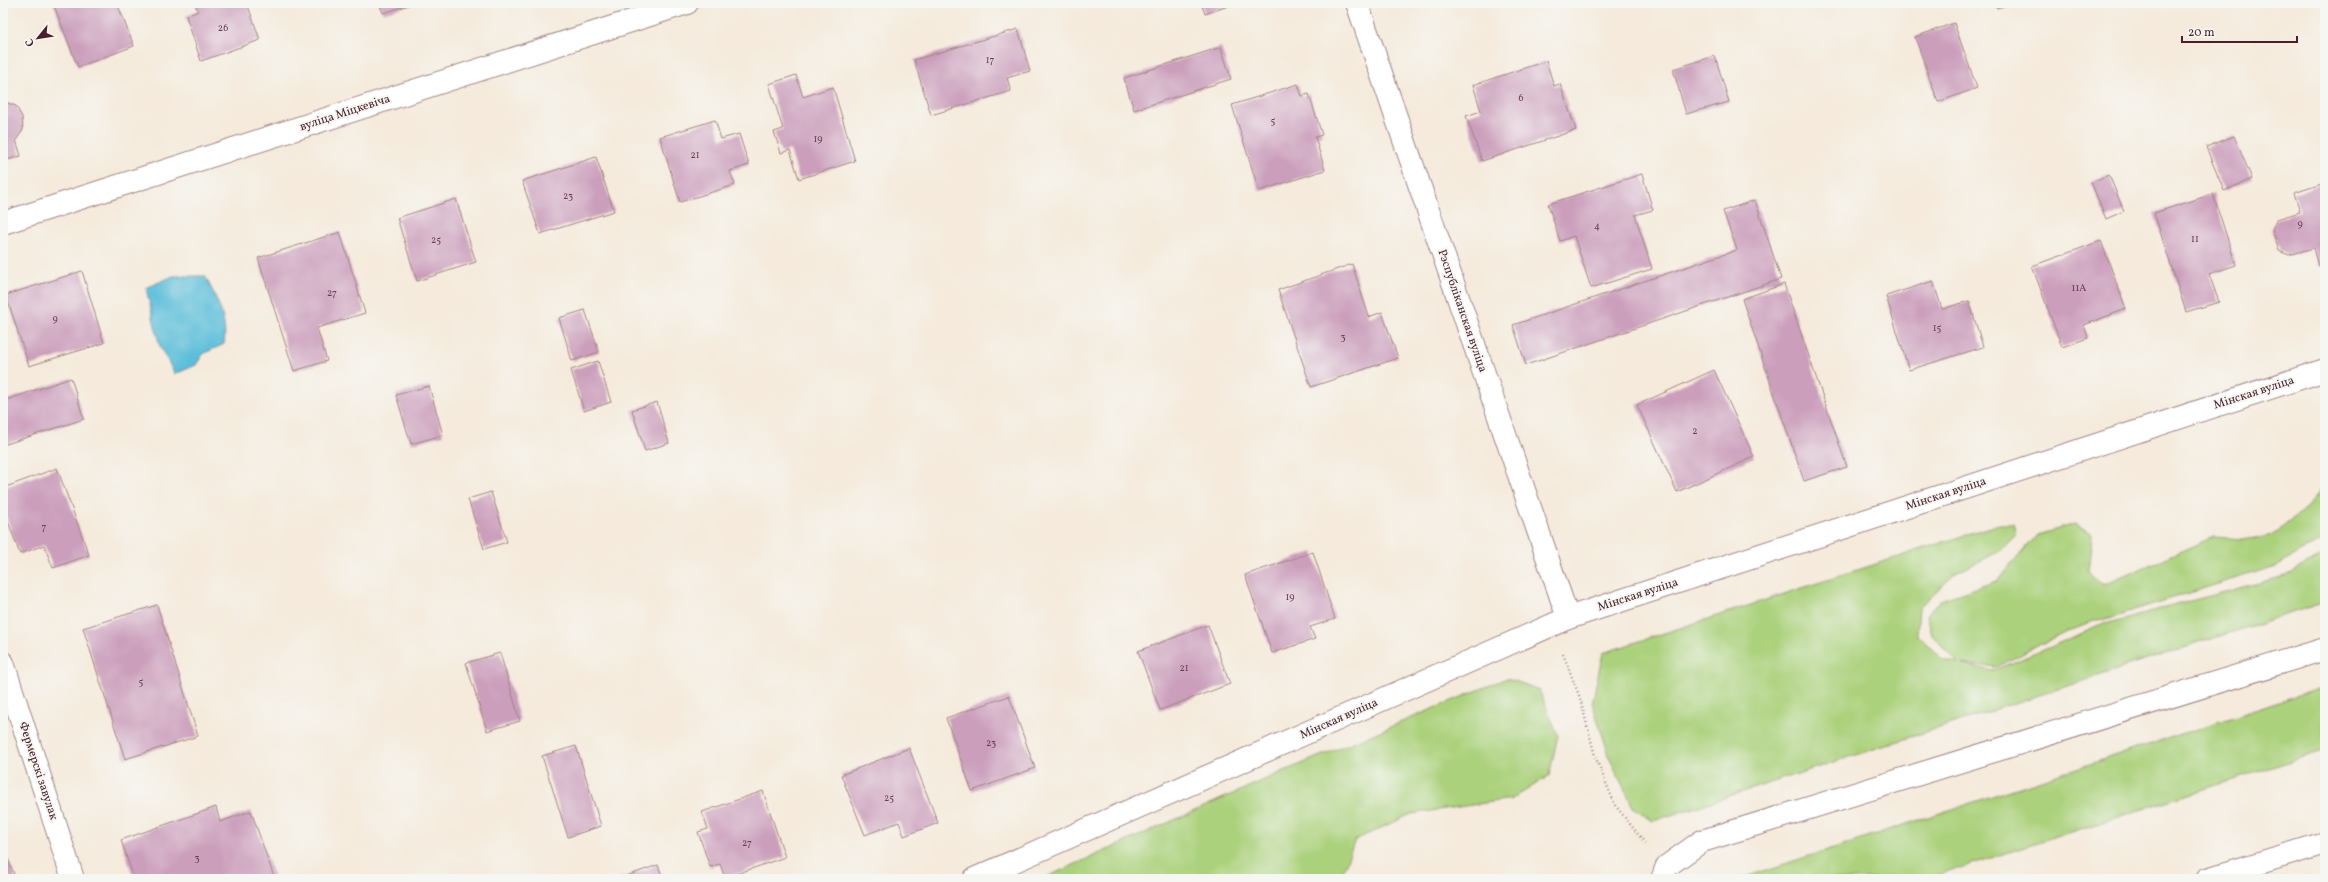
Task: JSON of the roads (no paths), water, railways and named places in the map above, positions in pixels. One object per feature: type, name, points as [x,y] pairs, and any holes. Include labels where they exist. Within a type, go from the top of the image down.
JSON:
[{"type":"street","name":"вуліца Міцкевіча","points":[[3,223],[687,3]]},
{"type":"street","name":"Рэспубліканская вуліца","points":[[1357,3],[1560,622]]},
{"type":"street","name":"Мінская вуліца","points":[[974,879],[1560,622],[2325,370]]},
{"type":"street","points":[[1664,872],[1702,841],[2325,649]]},
{"type":"street","name":"Фермерскі завулак","points":[[3,663],[73,879]]},
{"type":"street","points":[[2207,879],[2325,843]]},
{"type":"water","points":[[173,276],[205,276],[223,317],[225,335],[224,344],[203,354],[196,365],[175,374],[160,347],[146,288]]}]
